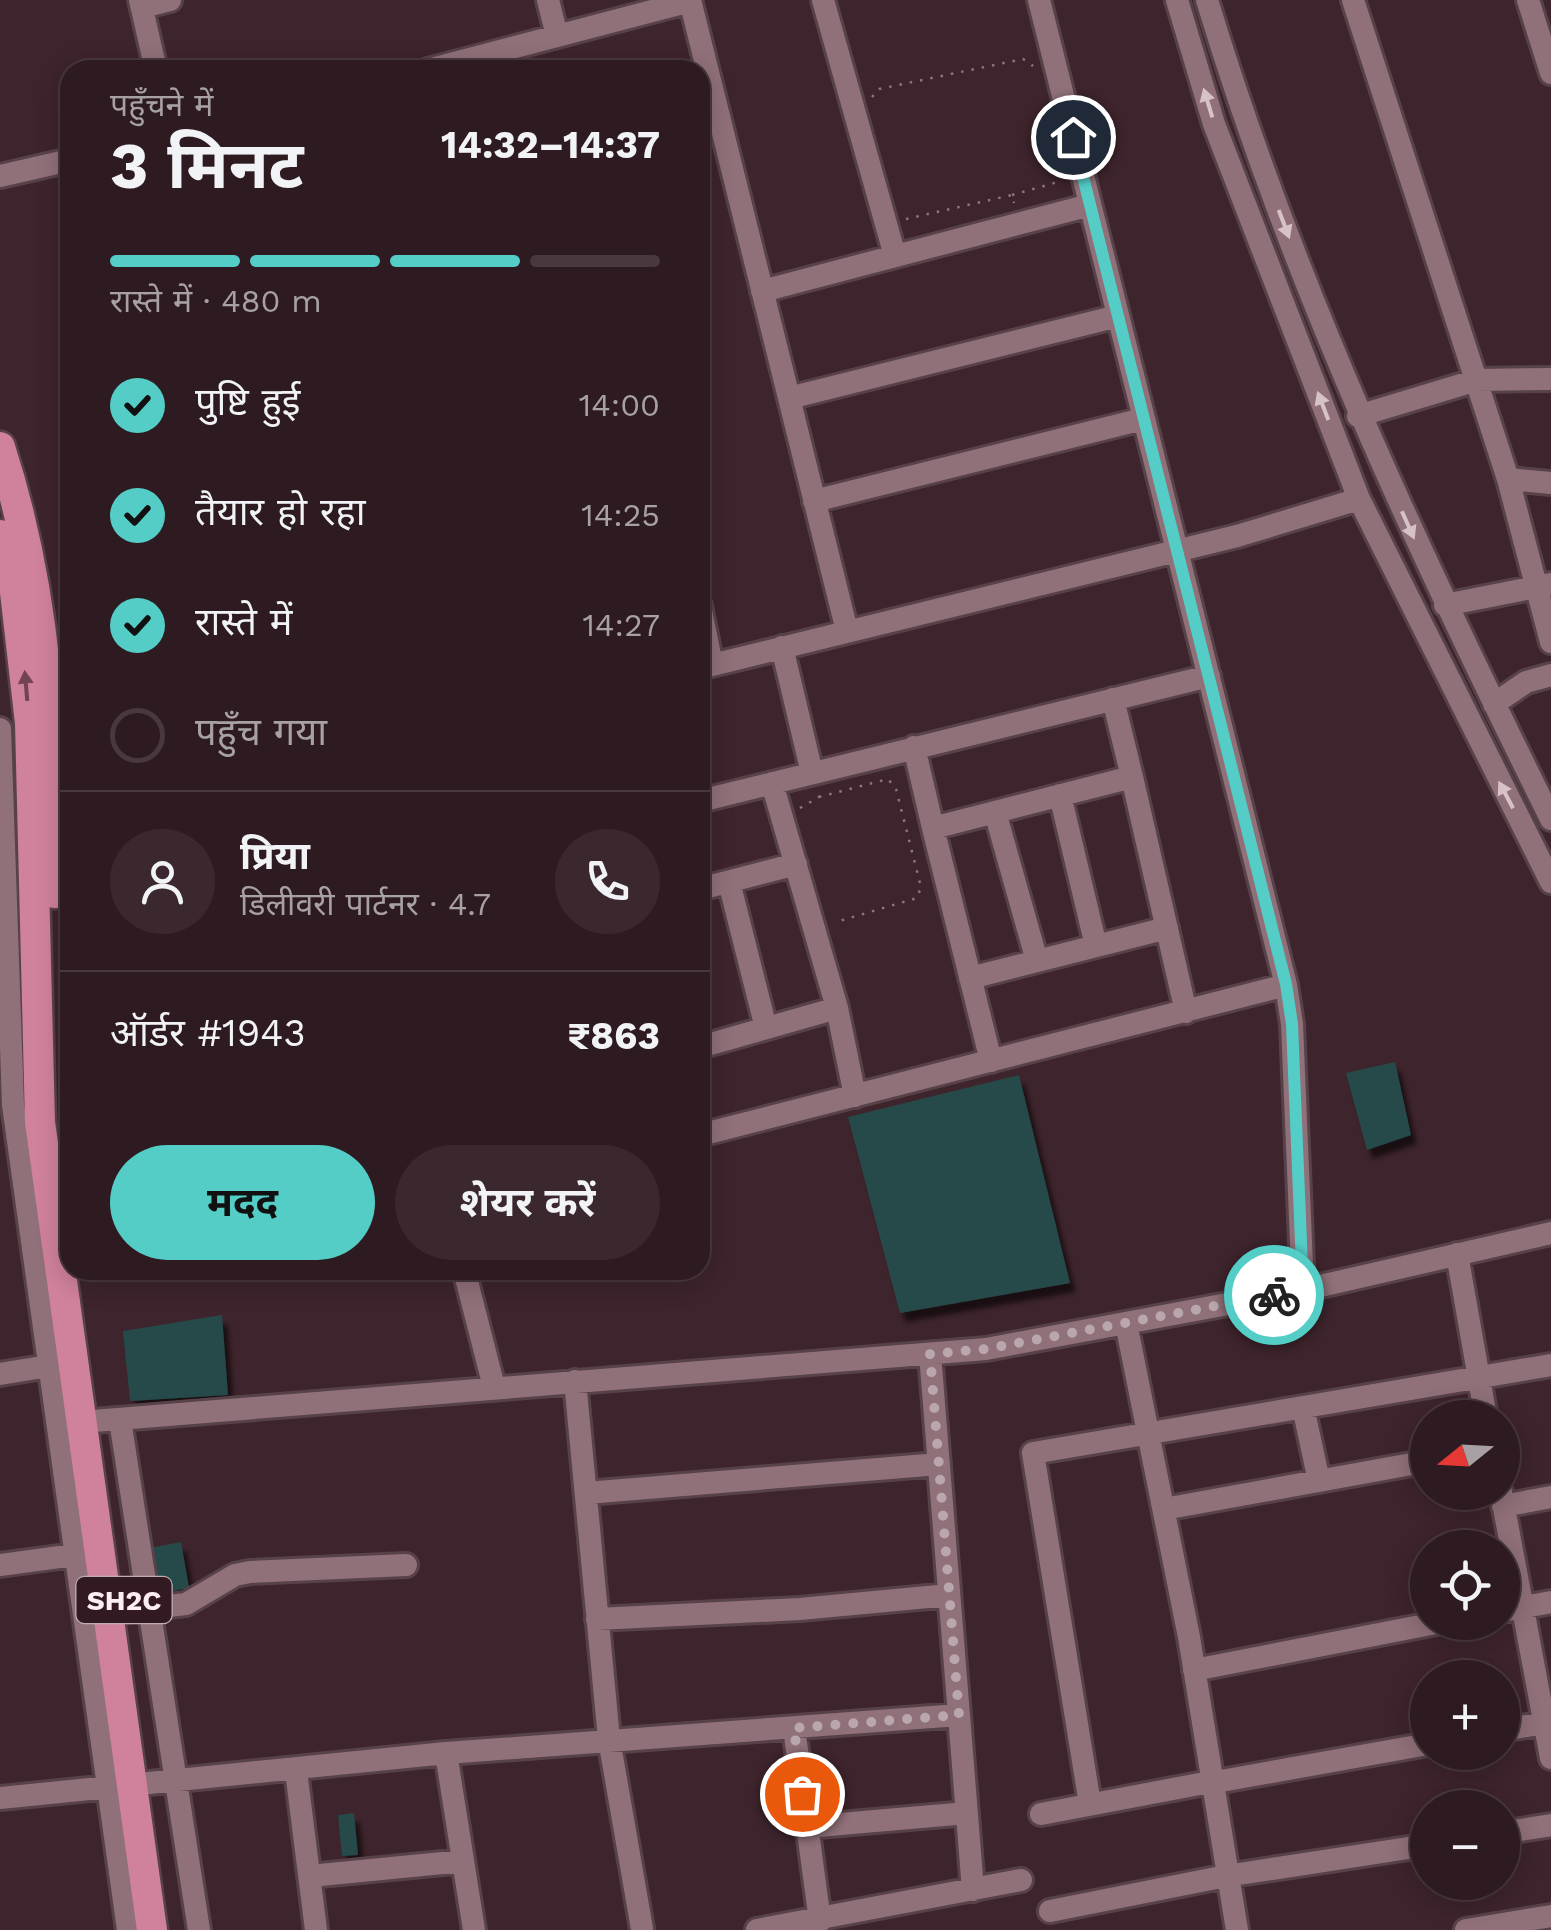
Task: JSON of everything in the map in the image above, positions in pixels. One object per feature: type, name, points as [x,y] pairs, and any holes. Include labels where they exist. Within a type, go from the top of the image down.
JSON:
[{"type":"main road","name":"SH2C","points":[[0,446],[23,649],[12,792],[16,1032],[40,1122],[61,1364],[100,1421],[137,1610],[141,1781],[172,1930]]},
{"type":"main road","name":"SH2C","points":[[0,536],[52,720],[60,812]]},
{"type":"main road","name":"SH2C","points":[[60,966],[60,1116]]},
{"type":"main road","name":"SH2C","points":[[79,1280],[100,1421],[141,1781],[152,1930]]},
{"type":"street","points":[[154,60],[141,3],[170,0]]},
{"type":"street","points":[[548,0],[557,36]]},
{"type":"street","points":[[823,0],[896,256]]},
{"type":"street","points":[[1039,0],[1286,984],[1292,1024],[1303,1290]]},
{"type":"street","points":[[1176,0],[1214,124],[1359,499],[1551,882]]},
{"type":"street","points":[[1206,0],[1241,115],[1358,416],[1445,605],[1551,819]]},
{"type":"street","points":[[1353,0],[1542,585],[1551,642]]},
{"type":"street","points":[[1528,0],[1544,21],[1551,73]]},
{"type":"street","points":[[466,60],[690,1],[699,60]]},
{"type":"street","points":[[711,134],[762,291],[847,631]]},
{"type":"street","points":[[0,176],[60,162]]},
{"type":"street","points":[[762,291],[1090,205]]},
{"type":"street","points":[[789,398],[1118,316]]},
{"type":"street","points":[[1358,416],[1477,380],[1551,379]]},
{"type":"street","points":[[814,501],[1144,419]]},
{"type":"street","points":[[1342,454],[1371,442]]},
{"type":"street","points":[[1508,479],[1551,483]]},
{"type":"street","points":[[710,666],[1176,551],[1359,499]]},
{"type":"street","points":[[1445,605],[1542,585]]},
{"type":"street","points":[[782,647],[812,773]]},
{"type":"street","points":[[710,798],[1208,676]]},
{"type":"street","points":[[1494,704],[1526,682],[1551,676]]},
{"type":"street","points":[[1113,698],[1186,1012]]},
{"type":"street","points":[[0,728],[12,792]]},
{"type":"street","points":[[914,747],[991,1061]]},
{"type":"street","points":[[933,828],[1132,776]]},
{"type":"street","points":[[772,783],[837,1008],[855,1096]]},
{"type":"street","points":[[1060,795],[1096,946]]},
{"type":"street","points":[[995,812],[1037,961]]},
{"type":"street","points":[[710,886],[796,864]]},
{"type":"street","points":[[728,882],[766,1028]]},
{"type":"street","points":[[970,978],[1167,928]]},
{"type":"street","points":[[710,1132],[1286,984]]},
{"type":"street","points":[[710,1043],[837,1008]]},
{"type":"street","points":[[100,1421],[986,1349],[1303,1290],[1551,1233]]},
{"type":"street","points":[[1458,1254],[1483,1400]]},
{"type":"street","points":[[467,1280],[494,1387]]},
{"type":"street","points":[[1126,1324],[1194,1670],[1236,1930]]},
{"type":"street","points":[[930,1354],[973,1890]]},
{"type":"street","points":[[0,1374],[61,1364],[74,1555],[141,1781],[199,1930]]},
{"type":"street","points":[[1090,1804],[1033,1453],[1551,1364]]},
{"type":"street","points":[[575,1381],[609,1739],[640,1930]]},
{"type":"street","points":[[1303,1406],[1318,1481]]},
{"type":"street","points":[[1164,1510],[1410,1463]]},
{"type":"street","points":[[586,1493],[939,1464]]},
{"type":"street","points":[[1520,1498],[1551,1497]]},
{"type":"street","points":[[0,1565],[74,1555]]},
{"type":"street","points":[[137,1610],[186,1604],[235,1575],[250,1572],[406,1565]]},
{"type":"street","points":[[597,1619],[800,1609],[949,1595]]},
{"type":"street","points":[[1520,1608],[1551,1602]]},
{"type":"street","points":[[1194,1670],[1410,1628]]},
{"type":"street","points":[[1520,1629],[1548,1722],[1551,1758]]},
{"type":"street","points":[[1,1794],[296,1771],[609,1739],[959,1715]]},
{"type":"street","points":[[1520,1727],[1548,1722]]},
{"type":"street","points":[[794,1728],[820,1921]]},
{"type":"street","points":[[1041,1814],[1410,1747]]},
{"type":"street","points":[[446,1754],[474,1930]]},
{"type":"street","points":[[296,1771],[316,1930]]},
{"type":"street","points":[[128,1930],[141,1781]]},
{"type":"street","points":[[806,1827],[967,1813]]},
{"type":"street","points":[[1520,1830],[1551,1825]]},
{"type":"street","points":[[1050,1911],[1226,1876],[1410,1847]]},
{"type":"street","points":[[310,1876],[463,1861]]},
{"type":"street","points":[[757,1930],[1021,1880]]},
{"type":"street","points":[[1466,1930],[1551,1916]]},
{"type":"path","points":[[872,102],[872,95],[879,89],[1023,59],[1030,61],[1037,73]]},
{"type":"path","points":[[900,214],[914,220],[1012,195],[1058,182],[1061,171]]},
{"type":"path","points":[[1012,195],[1020,224]]},
{"type":"path","points":[[812,773],[819,797]]},
{"type":"path","points":[[799,811],[806,801],[888,778],[896,789],[920,887],[917,898],[831,924]]},
{"type":"building","points":[[1395,1062],[1411,1135],[1367,1150],[1346,1073]]},
{"type":"building","points":[[1019,1075],[1070,1283],[900,1313],[848,1117]]},
{"type":"building","points":[[222,1315],[228,1395],[130,1401],[123,1331]]},
{"type":"building","points":[[181,1542],[189,1588],[158,1594],[149,1548]]},
{"type":"building","points":[[354,1813],[358,1855],[342,1856],[338,1815]]},
{"type":"way so far","points":[[802,1794],[794,1728],[959,1715],[930,1354],[986,1349],[1274,1295]]},
{"type":"route","points":[[1073,137],[1286,984],[1292,1024],[1303,1290],[1274,1295]]}]
